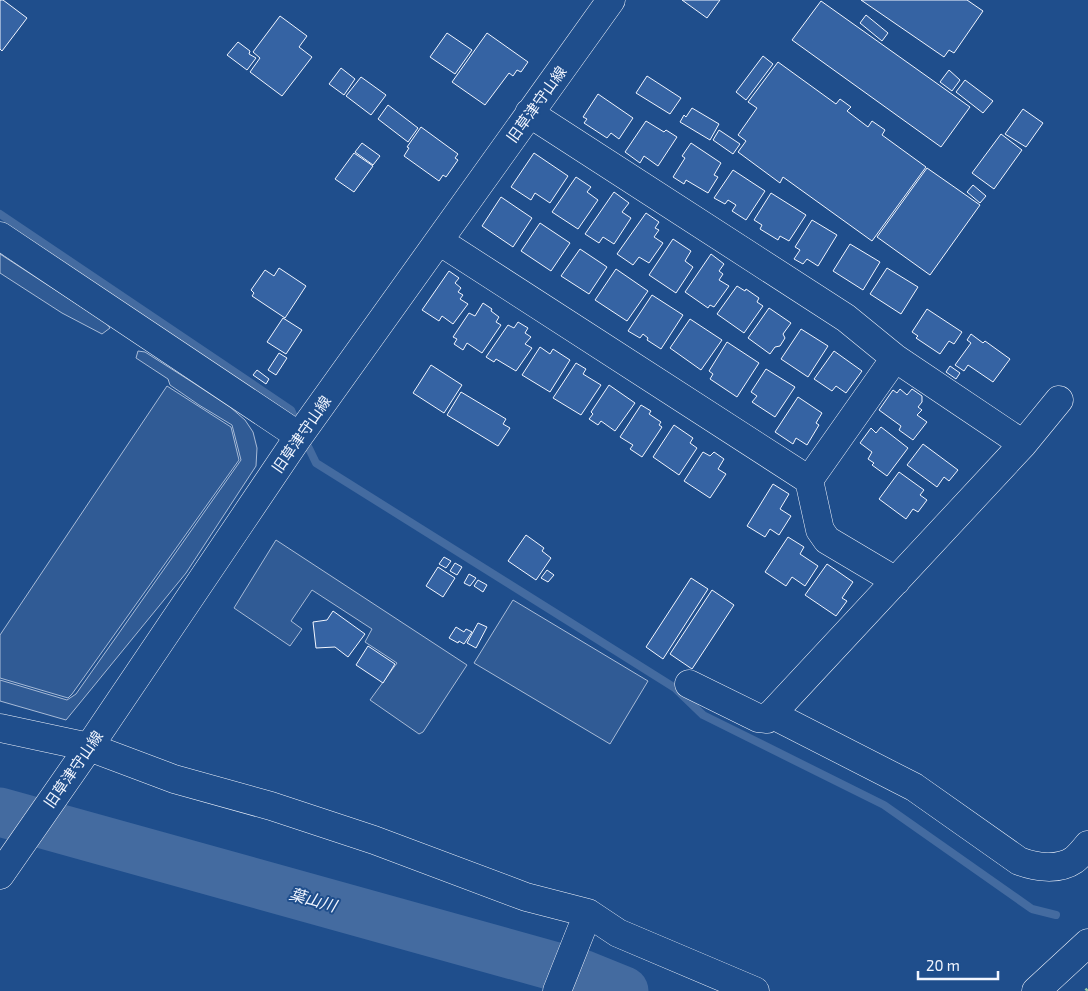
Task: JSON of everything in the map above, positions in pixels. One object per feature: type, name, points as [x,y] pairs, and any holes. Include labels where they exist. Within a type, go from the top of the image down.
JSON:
[{"type":"street","name":"旧草津守山線","points":[[3,871],[299,436],[611,0]]},
{"type":"street","points":[[529,113],[846,318],[895,358],[1023,444]]},
{"type":"street","points":[[0,236],[299,436]]},
{"type":"street","points":[[439,240],[810,480],[820,530],[827,540],[896,581]]},
{"type":"street","points":[[810,480],[895,358]]},
{"type":"street","points":[[689,684],[758,718],[767,719],[1023,444],[1059,400]]},
{"type":"street","points":[[771,714],[914,787],[1018,861],[1034,866],[1059,866],[1074,861],[1088,845]]},
{"type":"street","points":[[0,728],[271,806],[374,840],[526,897],[588,913],[618,933],[755,991]]},
{"type":"street","points":[[557,991],[588,913]]},
{"type":"street","points":[[1036,991],[1088,943]]},
{"type":"shaded area","points":[[0,254],[106,323],[110,328],[102,334],[62,313],[0,273]]},
{"type":"shaded area","points":[[138,351],[145,352],[192,382],[230,407],[245,420],[253,432],[257,448],[256,466],[186,573],[66,720],[0,701],[0,680],[67,700],[76,694],[241,460],[232,425],[170,385],[168,379],[136,358]]},
{"type":"shaded area","points":[[167,386],[231,427],[239,460],[68,698],[0,678],[0,635]]},
{"type":"shaded area","points":[[276,540],[467,665],[423,732],[419,734],[370,700],[397,663],[365,642],[372,629],[312,590],[291,621],[302,629],[290,646],[234,608]]},
{"type":"shaded area","points":[[513,600],[648,681],[610,744],[474,663]]},
{"type":"building","points":[[0,0],[3,0],[27,18],[2,51],[0,49]]},
{"type":"building","points":[[682,0],[720,0],[707,18]]},
{"type":"building","points":[[861,0],[967,0],[983,11],[954,53],[949,50],[944,57]]},
{"type":"building","points":[[821,1],[970,107],[941,147],[792,40]]},
{"type":"building","points":[[866,15],[888,33],[882,41],[860,23]]},
{"type":"building","points":[[280,16],[307,36],[299,47],[312,57],[282,96],[250,72],[260,58],[253,52]]},
{"type":"building","points":[[447,33],[472,50],[455,74],[430,57]]},
{"type":"building","points":[[487,33],[528,62],[521,72],[517,70],[513,76],[509,73],[485,105],[452,82]]},
{"type":"building","points":[[238,42],[250,51],[249,54],[256,58],[247,70],[227,55]]},
{"type":"building","points":[[763,56],[773,64],[746,100],[736,92]]},
{"type":"building","points":[[778,62],[836,104],[840,99],[851,107],[847,111],[868,127],[872,121],[885,130],[882,135],[926,167],[872,241],[783,177],[780,183],[738,152],[746,141],[738,135],[757,108],[748,102]]},
{"type":"building","points":[[341,68],[355,79],[344,95],[329,84]]},
{"type":"building","points":[[949,70],[960,80],[952,91],[940,82]]},
{"type":"building","points":[[647,76],[681,98],[670,114],[636,93]]},
{"type":"building","points":[[361,77],[386,95],[371,115],[346,96]]},
{"type":"building","points":[[965,80],[993,101],[983,113],[956,92]]},
{"type":"building","points":[[598,94],[633,118],[619,139],[611,133],[607,138],[584,123],[587,119],[583,117]]},
{"type":"building","points":[[388,105],[418,128],[408,142],[378,119]]},
{"type":"building","points":[[692,108],[719,124],[710,140],[680,122],[684,115],[686,117]]},
{"type":"building","points":[[1023,109],[1043,123],[1026,147],[1005,134]]},
{"type":"building","points":[[646,121],[664,132],[666,130],[677,137],[658,166],[644,156],[640,163],[625,152]]},
{"type":"building","points":[[421,127],[458,154],[455,158],[458,160],[446,177],[443,175],[439,181],[404,156],[409,148],[407,147]]},
{"type":"building","points":[[719,130],[740,144],[733,154],[713,140]]},
{"type":"building","points":[[1001,134],[1022,150],[994,189],[972,173]]},
{"type":"building","points":[[362,143],[380,156],[373,165],[355,152]]},
{"type":"building","points":[[691,143],[721,163],[714,175],[718,177],[708,193],[686,180],[684,184],[673,177],[685,158],[682,156]]},
{"type":"building","points":[[354,153],[373,166],[354,192],[335,179]]},
{"type":"building","points":[[534,153],[568,176],[550,203],[535,193],[531,200],[511,187]]},
{"type":"building","points":[[927,168],[980,205],[930,275],[877,237]]},
{"type":"building","points":[[733,170],[765,191],[746,220],[732,211],[736,205],[728,200],[725,204],[714,198]]},
{"type":"building","points":[[576,177],[591,187],[587,192],[598,200],[578,229],[552,212]]},
{"type":"building","points":[[973,185],[986,196],[980,203],[967,192]]},
{"type":"building","points":[[614,192],[629,203],[622,212],[631,218],[614,244],[603,237],[599,243],[585,234]]},
{"type":"building","points":[[771,193],[806,215],[789,241],[780,236],[778,240],[760,229],[762,225],[754,220]]},
{"type":"building","points":[[501,197],[532,218],[513,247],[482,226]]},
{"type":"building","points":[[646,213],[659,222],[655,228],[659,230],[654,237],[663,243],[649,263],[639,257],[633,265],[617,254]]},
{"type":"building","points":[[812,220],[837,235],[818,266],[807,259],[803,264],[794,259],[800,250],[795,247]]},
{"type":"building","points":[[540,223],[570,243],[551,271],[521,251]]},
{"type":"building","points":[[673,239],[691,251],[685,261],[693,267],[676,293],[649,275]]},
{"type":"building","points":[[850,244],[880,262],[863,290],[833,271]]},
{"type":"building","points":[[580,249],[607,267],[589,294],[561,276]]},
{"type":"building","points":[[711,254],[724,264],[719,271],[723,274],[719,280],[729,286],[714,307],[710,305],[708,308],[685,292]]},
{"type":"building","points":[[279,268],[306,286],[285,318],[252,296],[254,293],[251,290],[265,270],[274,276]]},
{"type":"building","points":[[887,268],[918,287],[901,314],[870,294]]},
{"type":"building","points":[[616,269],[648,291],[627,321],[595,300]]},
{"type":"building","points":[[449,271],[459,278],[455,283],[461,288],[458,292],[463,295],[460,299],[468,304],[453,324],[442,316],[439,321],[422,310]]},
{"type":"building","points":[[737,286],[745,291],[746,289],[759,298],[757,302],[763,306],[744,333],[717,314]]},
{"type":"building","points":[[652,295],[683,315],[661,349],[647,340],[648,338],[643,334],[640,338],[628,331]]},
{"type":"building","points":[[483,303],[499,317],[496,322],[501,325],[482,353],[467,343],[463,350],[454,344],[457,339],[453,337],[469,313],[475,316]]},
{"type":"building","points":[[769,308],[791,323],[783,334],[785,338],[780,346],[775,347],[770,354],[748,338]]},
{"type":"building","points":[[927,309],[962,332],[954,344],[949,341],[940,354],[916,338],[918,336],[912,332]]},
{"type":"building","points":[[283,318],[302,330],[286,354],[267,342]]},
{"type":"building","points":[[690,319],[722,340],[701,370],[670,348]]},
{"type":"building","points":[[518,322],[528,328],[525,333],[531,337],[525,344],[532,348],[516,371],[496,359],[494,362],[486,357],[508,325],[514,328]]},
{"type":"building","points":[[801,329],[828,346],[808,377],[781,359]]},
{"type":"building","points":[[971,334],[983,343],[985,341],[1010,359],[993,382],[968,365],[964,371],[955,365],[971,343],[967,340]]},
{"type":"building","points":[[727,342],[759,363],[737,397],[710,379],[713,374],[709,371]]},
{"type":"building","points":[[540,347],[550,354],[553,349],[570,360],[550,392],[522,375]]},
{"type":"building","points":[[834,351],[862,371],[846,393],[836,386],[832,391],[814,379]]},
{"type":"building","points":[[279,353],[287,358],[276,375],[268,370]]},
{"type":"building","points":[[576,363],[586,369],[583,374],[601,385],[581,415],[553,398]]},
{"type":"building","points":[[431,365],[462,385],[444,413],[413,393]]},
{"type":"building","points":[[950,366],[960,373],[956,379],[946,372]]},
{"type":"building","points":[[766,369],[795,387],[775,417],[752,402],[757,396],[751,392]]},
{"type":"building","points":[[257,370],[269,379],[266,384],[253,375]]},
{"type":"building","points":[[609,385],[635,403],[615,431],[601,421],[598,425],[589,419],[593,414],[591,412]]},
{"type":"building","points":[[900,389],[907,395],[912,389],[922,396],[922,402],[918,407],[922,410],[917,415],[927,422],[913,440],[899,430],[901,426],[879,410],[893,390],[897,393]]},
{"type":"building","points":[[461,392],[506,419],[503,424],[510,428],[498,446],[447,415]]},
{"type":"building","points":[[798,397],[822,413],[816,423],[819,425],[807,445],[796,438],[793,444],[775,432]]},
{"type":"building","points":[[641,405],[651,411],[649,414],[661,422],[659,425],[662,427],[642,457],[630,449],[633,445],[620,437]]},
{"type":"building","points":[[674,425],[693,438],[690,443],[697,448],[679,475],[653,457]]},
{"type":"building","points":[[881,427],[908,448],[887,476],[872,465],[874,463],[868,459],[872,452],[860,443],[871,428],[876,433]]},
{"type":"building","points":[[923,444],[958,470],[949,481],[944,477],[937,487],[907,465]]},
{"type":"building","points":[[703,452],[710,456],[714,452],[724,459],[718,469],[726,474],[710,498],[684,481]]},
{"type":"building","points":[[899,472],[924,490],[920,495],[927,500],[918,512],[913,509],[906,519],[879,499]]},
{"type":"building","points":[[773,484],[789,494],[780,509],[791,516],[779,535],[770,529],[765,537],[747,526]]},
{"type":"building","points":[[526,535],[544,548],[542,551],[551,558],[536,580],[508,561]]},
{"type":"building","points":[[788,537],[804,547],[800,554],[818,566],[805,586],[792,577],[786,586],[765,572]]},
{"type":"building","points":[[444,557],[451,561],[446,568],[439,564]]},
{"type":"building","points":[[455,563],[462,567],[457,575],[450,571]]},
{"type":"building","points":[[827,564],[853,582],[842,598],[847,601],[836,616],[805,595]]},
{"type":"building","points":[[438,567],[455,578],[443,597],[426,586]]},
{"type":"building","points":[[547,570],[554,575],[548,582],[541,578]]},
{"type":"building","points":[[469,574],[476,578],[470,586],[464,583]]},
{"type":"building","points":[[691,578],[708,589],[663,659],[646,647]]},
{"type":"building","points":[[478,580],[487,585],[483,592],[474,586]]},
{"type":"building","points":[[712,590],[734,605],[692,669],[670,654]]},
{"type":"building","points":[[333,611],[365,634],[348,657],[335,647],[316,648],[313,622],[327,620]]},
{"type":"building","points":[[478,623],[487,627],[476,648],[467,643]]},
{"type":"building","points":[[456,627],[464,632],[466,629],[472,632],[464,644],[449,638]]},
{"type":"building","points":[[368,646],[395,664],[383,683],[356,665]]},
{"type":"waterway","points":[[0,214],[291,410],[297,423]]},
{"type":"waterway","points":[[304,438],[316,463],[675,688],[703,715],[884,805],[1032,909],[1056,915]]},
{"type":"waterway","name":"葉山川","points":[[0,812],[582,974],[624,991]]}]
